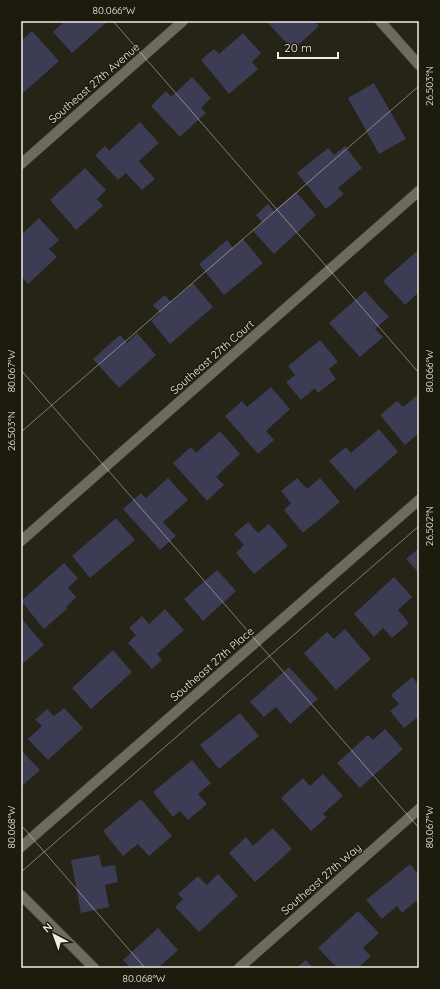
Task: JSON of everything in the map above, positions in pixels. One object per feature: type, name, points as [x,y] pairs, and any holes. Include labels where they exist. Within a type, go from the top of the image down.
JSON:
[{"type":"street","name":"Southeast 27th Avenue","points":[[21,164],[183,21]]},
{"type":"street","points":[[380,21],[419,65]]},
{"type":"street","name":"Southeast 27th Court","points":[[21,541],[419,191]]},
{"type":"street","name":"Southeast 27th Place","points":[[21,847],[419,500]]},
{"type":"street","name":"Southeast 27th Way","points":[[239,968],[419,809]]},
{"type":"street","points":[[21,895],[94,968]]},
{"type":"building","points":[[61,21],[108,21],[72,53],[53,32],[63,23]]},
{"type":"building","points":[[266,21],[315,21],[319,26],[293,50]]},
{"type":"building","points":[[32,31],[59,61],[23,93],[21,91],[21,41]]},
{"type":"building","points":[[243,33],[261,53],[252,62],[258,69],[229,94],[201,60],[214,49],[219,54]]},
{"type":"building","points":[[192,77],[211,98],[201,108],[206,113],[180,137],[151,106],[166,91],[171,97]]},
{"type":"building","points":[[374,83],[406,139],[379,154],[348,98]]},
{"type":"building","points":[[140,122],[159,143],[139,161],[155,179],[142,190],[126,173],[118,180],[95,155],[105,146],[109,151]]},
{"type":"building","points":[[345,146],[362,168],[338,188],[344,194],[326,209],[297,173],[328,148],[334,155]]},
{"type":"building","points":[[85,168],[106,190],[97,199],[103,206],[76,230],[50,200]]},
{"type":"building","points":[[296,192],[316,215],[274,254],[253,231],[262,222],[256,215],[268,204],[274,211]]},
{"type":"building","points":[[39,218],[59,240],[49,249],[57,257],[28,284],[21,276],[21,235]]},
{"type":"building","points":[[243,239],[263,263],[224,295],[199,264],[227,240],[233,248]]},
{"type":"building","points":[[419,249],[419,292],[405,305],[383,281]]},
{"type":"building","points":[[193,283],[213,307],[170,344],[151,321],[160,313],[153,305],[165,295],[171,302]]},
{"type":"building","points":[[365,291],[389,317],[375,329],[383,337],[360,357],[329,323]]},
{"type":"building","points":[[137,333],[156,355],[119,388],[93,359],[120,335],[127,343]]},
{"type":"building","points":[[320,340],[338,362],[329,369],[336,379],[318,393],[315,388],[301,400],[286,382],[295,375],[288,366]]},
{"type":"building","points":[[271,387],[290,409],[266,431],[274,440],[258,454],[225,416],[242,401],[247,407]]},
{"type":"building","points":[[419,394],[419,433],[405,445],[380,415],[397,401],[403,407]]},
{"type":"building","points":[[379,429],[398,452],[355,490],[329,461],[346,447],[351,453]]},
{"type":"building","points":[[220,431],[240,454],[216,477],[224,485],[207,501],[173,463],[191,447],[196,453]]},
{"type":"building","points":[[168,478],[188,500],[163,522],[176,536],[160,550],[123,509],[141,493],[146,498]]},
{"type":"building","points":[[297,478],[307,489],[320,478],[340,502],[303,533],[284,510],[291,503],[281,491]]},
{"type":"building","points":[[116,518],[135,540],[90,578],[72,556]]},
{"type":"building","points":[[248,522],[258,533],[269,524],[288,546],[254,574],[236,553],[244,545],[234,534]]},
{"type":"building","points":[[419,548],[419,573],[406,559]]},
{"type":"building","points":[[64,563],[78,578],[68,588],[76,597],[66,607],[68,608],[44,629],[21,601]]},
{"type":"building","points":[[217,570],[236,591],[203,621],[184,599]]},
{"type":"building","points":[[394,577],[412,597],[398,610],[409,623],[392,638],[383,628],[374,637],[354,614]]},
{"type":"building","points":[[165,609],[184,630],[157,654],[162,660],[152,669],[128,643],[136,635],[129,628],[142,616],[149,624]]},
{"type":"building","points":[[21,618],[44,645],[21,665]]},
{"type":"building","points":[[345,629],[371,659],[336,690],[304,653],[327,632],[334,639]]},
{"type":"building","points":[[113,650],[132,672],[91,709],[72,688]]},
{"type":"building","points":[[289,667],[318,699],[290,724],[276,707],[264,717],[250,702]]},
{"type":"building","points":[[412,677],[419,685],[419,716],[404,728],[390,711],[399,704],[391,695]]},
{"type":"building","points":[[64,708],[83,728],[48,760],[28,739],[42,726],[35,720],[47,709],[54,716]]},
{"type":"building","points":[[240,713],[259,736],[219,769],[200,745]]},
{"type":"building","points":[[385,729],[403,749],[360,788],[337,763],[368,735],[373,740]]},
{"type":"building","points":[[21,750],[40,770],[21,787]]},
{"type":"building","points":[[192,760],[211,783],[198,794],[207,804],[188,820],[180,811],[173,817],[153,792]]},
{"type":"building","points":[[323,774],[343,796],[323,814],[327,817],[311,831],[281,798],[303,778],[310,786]]},
{"type":"building","points":[[141,799],[172,836],[149,856],[138,844],[123,856],[103,831]]},
{"type":"building","points":[[273,828],[292,849],[255,882],[229,853],[246,837],[253,846]]},
{"type":"building","points":[[99,855],[102,867],[115,865],[118,882],[105,885],[109,907],[81,913],[71,860]]},
{"type":"building","points":[[410,864],[419,875],[419,904],[416,901],[402,913],[397,906],[382,919],[366,900]]},
{"type":"building","points":[[218,874],[238,896],[199,932],[175,907],[183,899],[178,894],[198,876],[207,885]]},
{"type":"building","points":[[358,911],[379,933],[363,948],[371,956],[358,968],[337,968],[318,948]]},
{"type":"building","points":[[158,928],[178,950],[158,968],[131,968],[123,960]]},
{"type":"building","points":[[306,960],[313,968],[296,968]]}]
